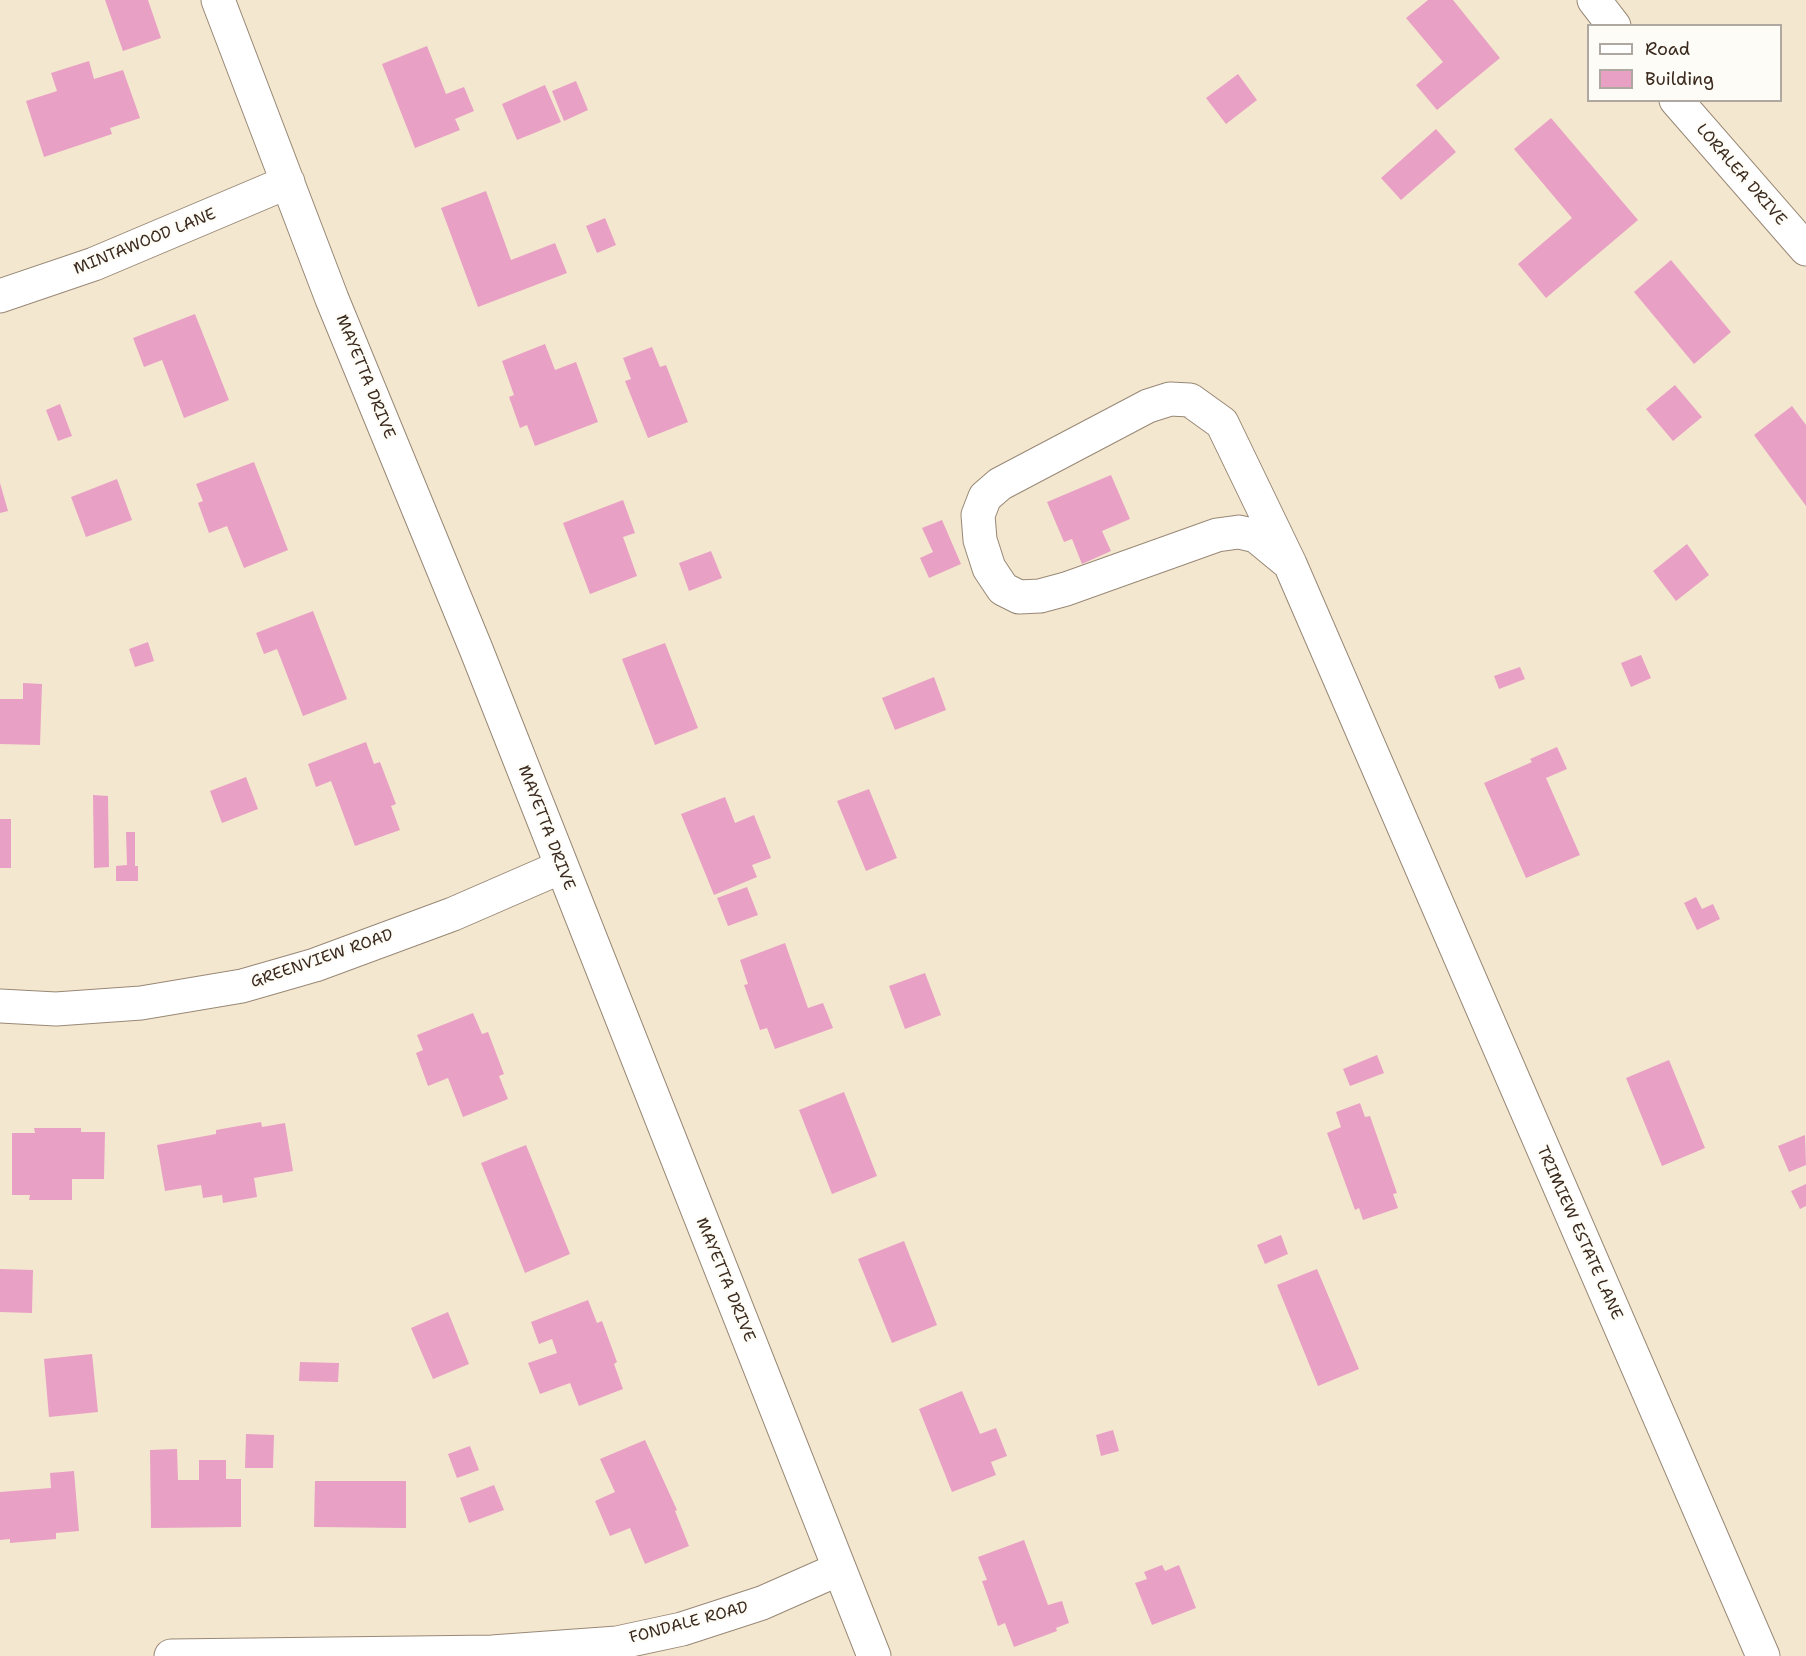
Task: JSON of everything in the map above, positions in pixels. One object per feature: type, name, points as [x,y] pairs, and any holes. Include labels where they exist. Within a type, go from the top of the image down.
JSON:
[{"type":"street","name":"MAYETTA DRIVE","points":[[218,0],[288,183],[874,1656]]},
{"type":"street","points":[[1594,0],[1612,24]]},
{"type":"street","name":"LORALEA DRIVE","points":[[1678,102],[1806,249]]},
{"type":"street","name":"MINTAWOOD LANE","points":[[0,296],[94,264],[288,183]]},
{"type":"street","name":"TRIMIEW ESTATE LANE","points":[[1290,564],[1256,536],[1239,532],[1194,540],[1066,588],[1040,596],[1019,597],[1003,590],[989,568],[980,540],[978,515],[985,497],[1000,484],[1148,406],[1170,399],[1190,400],[1222,423],[1290,564],[1762,1656]]},
{"type":"street","name":"GREENVIEW ROAD","points":[[0,1006],[56,1009],[141,1004],[242,986],[315,965],[453,914],[561,867]]},
{"type":"street","name":"FONDALE ROAD","points":[[171,1656],[492,1652],[617,1643],[682,1629],[762,1603],[839,1569]]},
{"type":"building","points":[[105,0],[148,0],[161,38],[123,51]]},
{"type":"building","points":[[1428,0],[1453,0],[1500,58],[1437,110],[1416,85],[1443,62],[1406,18]]},
{"type":"building","points":[[427,46],[446,94],[464,87],[474,111],[455,119],[460,130],[415,148],[382,64]]},
{"type":"building","points":[[89,61],[94,79],[123,70],[140,118],[110,128],[112,134],[44,157],[26,101],[57,91],[51,73]]},
{"type":"building","points":[[1238,74],[1257,100],[1226,124],[1206,98]]},
{"type":"building","points":[[576,81],[588,110],[564,121],[552,91]]},
{"type":"building","points":[[545,85],[561,122],[517,140],[502,104]]},
{"type":"building","points":[[1551,118],[1638,220],[1546,298],[1518,264],[1572,218],[1514,149]]},
{"type":"building","points":[[1436,129],[1456,152],[1401,200],[1381,178]]},
{"type":"building","points":[[486,191],[511,260],[555,243],[567,273],[478,307],[441,208]]},
{"type":"building","points":[[605,218],[616,245],[597,253],[586,226]]},
{"type":"building","points":[[1671,260],[1731,332],[1694,364],[1634,292]]},
{"type":"building","points":[[195,314],[229,400],[184,418],[162,360],[144,367],[133,338]]},
{"type":"building","points":[[545,344],[555,370],[576,362],[598,422],[535,446],[527,425],[520,428],[509,397],[514,395],[502,361]]},
{"type":"building","points":[[652,347],[660,367],[666,365],[688,422],[648,438],[625,381],[631,379],[623,358]]},
{"type":"building","points":[[1675,385],[1702,417],[1673,441],[1646,409]]},
{"type":"building","points":[[60,404],[72,436],[58,441],[46,410]]},
{"type":"building","points":[[1792,406],[1806,425],[1806,506],[1754,435]]},
{"type":"building","points":[[254,462],[288,550],[244,568],[227,526],[209,533],[198,503],[203,501],[196,484]]},
{"type":"building","points":[[1111,475],[1130,519],[1102,531],[1111,551],[1082,564],[1072,539],[1064,542],[1047,502]]},
{"type":"building","points":[[117,479],[132,520],[86,537],[71,497]]},
{"type":"building","points":[[0,483],[8,511],[0,513]]},
{"type":"building","points":[[623,500],[635,533],[623,537],[637,576],[590,594],[563,523]]},
{"type":"building","points":[[942,520],[961,564],[929,578],[920,558],[933,552],[922,528]]},
{"type":"building","points":[[1687,544],[1709,575],[1676,601],[1653,571]]},
{"type":"building","points":[[711,551],[722,578],[689,591],[679,563]]},
{"type":"building","points":[[313,611],[347,699],[303,716],[277,649],[264,654],[256,633]]},
{"type":"building","points":[[148,642],[154,661],[135,667],[129,649]]},
{"type":"building","points":[[665,643],[698,728],[655,745],[622,659]]},
{"type":"building","points":[[1641,655],[1651,678],[1631,687],[1621,663]]},
{"type":"building","points":[[1520,667],[1525,679],[1499,689],[1494,676]]},
{"type":"building","points":[[934,677],[946,710],[895,730],[882,698]]},
{"type":"building","points":[[23,683],[42,684],[40,745],[0,744],[0,699],[23,699]]},
{"type":"building","points":[[366,742],[374,764],[380,762],[396,804],[391,806],[400,830],[355,846],[331,781],[316,787],[308,764]]},
{"type":"building","points":[[1557,747],[1567,769],[1546,778],[1580,855],[1526,878],[1484,783],[1532,762],[1530,759]]},
{"type":"building","points":[[246,777],[258,809],[222,823],[210,791]]},
{"type":"building","points":[[869,789],[897,858],[866,871],[837,801]]},
{"type":"building","points":[[93,795],[108,796],[109,867],[94,868]]},
{"type":"building","points":[[725,797],[735,823],[754,815],[771,858],[752,865],[757,877],[714,895],[681,814]]},
{"type":"building","points":[[0,819],[11,819],[11,868],[0,868]]},
{"type":"building","points":[[126,832],[135,832],[135,866],[138,866],[138,881],[116,881],[116,866],[127,865]]},
{"type":"building","points":[[747,887],[758,915],[728,926],[717,898]]},
{"type":"building","points":[[1696,897],[1702,909],[1713,904],[1720,919],[1697,930],[1684,903]]},
{"type":"building","points":[[785,943],[808,1008],[823,1003],[833,1028],[775,1049],[767,1028],[760,1030],[744,985],[748,984],[740,960]]},
{"type":"building","points":[[925,973],[941,1015],[905,1029],[889,986]]},
{"type":"building","points":[[473,1013],[482,1034],[488,1032],[504,1074],[499,1076],[508,1099],[463,1117],[448,1078],[428,1086],[416,1053],[423,1050],[417,1035]]},
{"type":"building","points":[[1377,1055],[1384,1073],[1350,1086],[1343,1069]]},
{"type":"building","points":[[1669,1060],[1705,1148],[1662,1166],[1626,1078]]},
{"type":"building","points":[[844,1092],[877,1176],[832,1194],[799,1110]]},
{"type":"building","points":[[1360,1103],[1365,1117],[1370,1116],[1397,1193],[1393,1194],[1398,1208],[1363,1220],[1359,1208],[1355,1210],[1327,1133],[1341,1127],[1336,1112]]},
{"type":"building","points":[[261,1122],[262,1127],[285,1123],[293,1171],[254,1178],[257,1197],[223,1203],[222,1195],[203,1198],[201,1185],[165,1191],[157,1145],[216,1134],[216,1130]]},
{"type":"building","points":[[34,1128],[81,1128],[81,1132],[105,1132],[104,1179],[72,1179],[72,1200],[29,1200],[30,1195],[12,1195],[12,1133],[35,1133]]},
{"type":"building","points":[[1805,1135],[1806,1165],[1789,1172],[1778,1146]]},
{"type":"building","points":[[526,1145],[570,1254],[525,1273],[481,1163]]},
{"type":"building","points":[[1806,1184],[1806,1206],[1800,1209],[1791,1191]]},
{"type":"building","points":[[1281,1235],[1288,1254],[1265,1264],[1257,1245]]},
{"type":"building","points":[[904,1241],[937,1325],[892,1343],[858,1259]]},
{"type":"building","points":[[0,1269],[33,1270],[32,1313],[0,1312]]},
{"type":"building","points":[[1317,1269],[1359,1369],[1318,1386],[1277,1285]]},
{"type":"building","points":[[588,1300],[597,1323],[602,1321],[617,1362],[614,1364],[623,1389],[579,1406],[570,1383],[540,1394],[528,1363],[557,1353],[552,1339],[539,1344],[531,1322]]},
{"type":"building","points":[[448,1312],[469,1364],[433,1379],[411,1328]]},
{"type":"building","points":[[92,1354],[98,1412],[49,1417],[44,1359]]},
{"type":"building","points":[[300,1362],[339,1363],[338,1382],[299,1381]]},
{"type":"building","points":[[962,1391],[980,1434],[996,1428],[1007,1456],[991,1462],[996,1475],[952,1492],[919,1409]]},
{"type":"building","points":[[1113,1430],[1119,1451],[1101,1456],[1096,1435]]},
{"type":"building","points":[[246,1434],[274,1435],[273,1468],[245,1468]]},
{"type":"building","points":[[645,1440],[677,1510],[675,1511],[689,1546],[645,1564],[630,1528],[610,1536],[595,1501],[615,1492],[600,1459]]},
{"type":"building","points":[[470,1446],[479,1470],[457,1478],[448,1454]]},
{"type":"building","points":[[177,1449],[178,1480],[199,1480],[199,1460],[226,1460],[226,1479],[241,1479],[241,1527],[151,1528],[150,1450]]},
{"type":"building","points":[[74,1471],[79,1531],[56,1533],[56,1539],[10,1543],[10,1539],[0,1540],[0,1492],[51,1488],[50,1473]]},
{"type":"building","points":[[315,1481],[406,1481],[406,1528],[314,1527]]},
{"type":"building","points":[[494,1485],[504,1510],[469,1523],[460,1498]]},
{"type":"building","points":[[1024,1540],[1048,1605],[1062,1601],[1069,1623],[1056,1628],[1057,1631],[1014,1647],[1005,1623],[998,1626],[982,1581],[987,1580],[978,1557]]},
{"type":"building","points":[[1162,1565],[1165,1571],[1179,1565],[1196,1608],[1152,1625],[1135,1583],[1147,1579],[1144,1572]]}]
